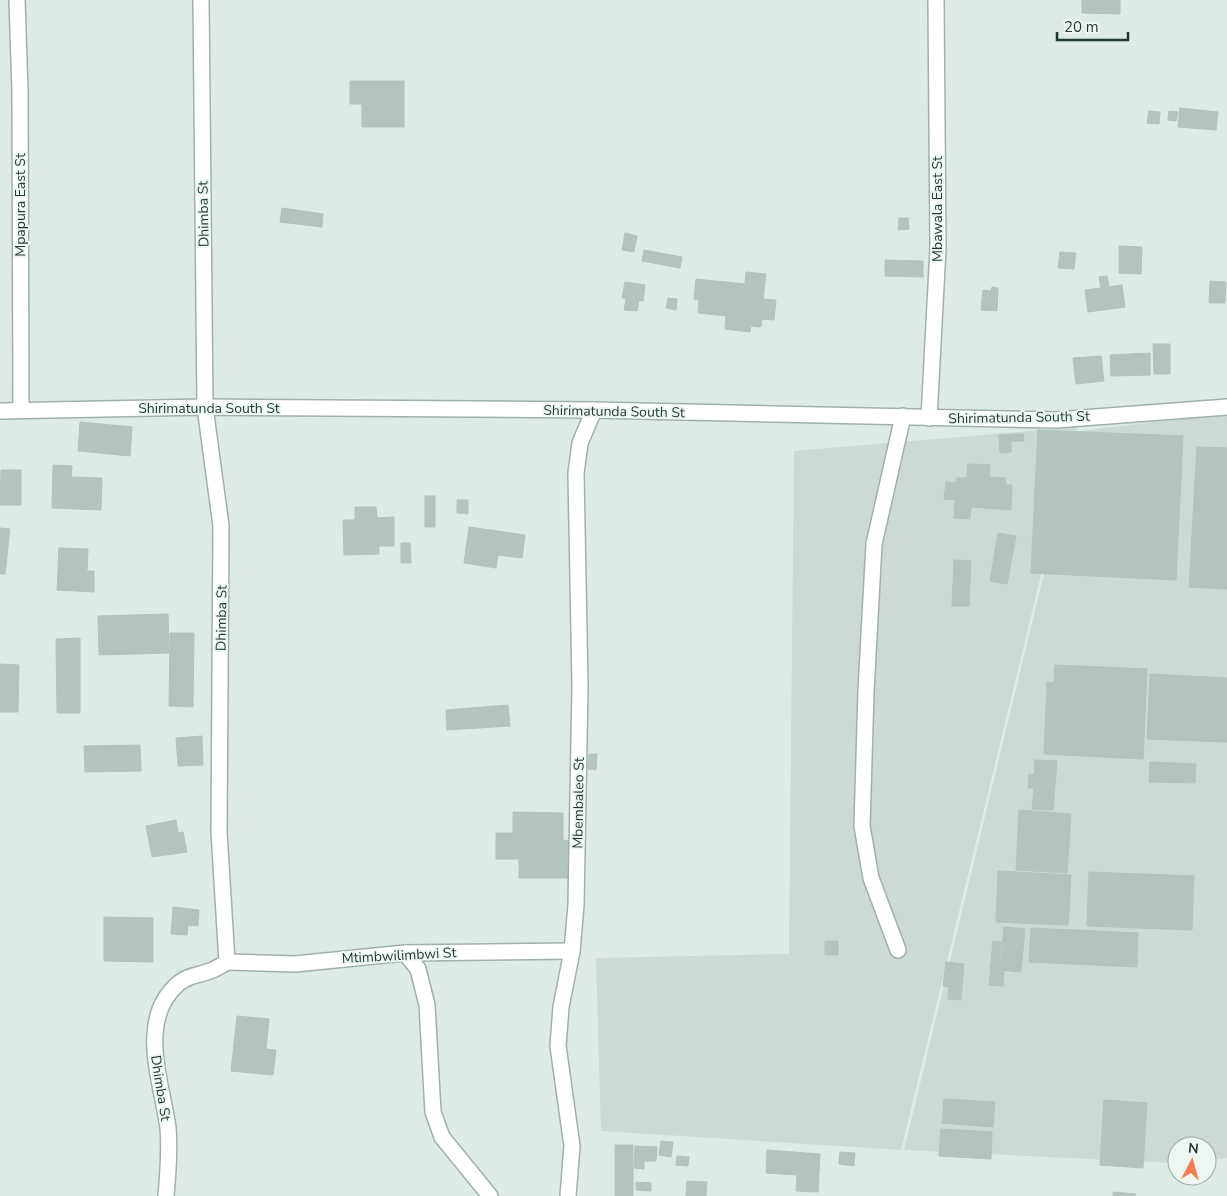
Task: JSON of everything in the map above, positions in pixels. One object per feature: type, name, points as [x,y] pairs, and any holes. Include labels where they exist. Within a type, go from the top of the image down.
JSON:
[{"type":"street","name":"Mpapura East St","points":[[17,0],[20,91],[21,410]]},
{"type":"street","name":"Dhimba St","points":[[166,1196],[168,1129],[157,1073],[155,1029],[168,996],[179,983],[194,975],[211,971],[227,962],[219,832],[221,526],[205,406],[201,0]]},
{"type":"street","name":"Mbawala East St","points":[[930,418],[938,248],[936,0]]},
{"type":"street","name":"Shirimatunda South St","points":[[0,410],[205,406],[594,410],[1056,420],[1227,407]]},
{"type":"street","name":"Mbembaleo St","points":[[568,1196],[572,1146],[558,1046],[561,1007],[572,952],[576,905],[580,686],[576,473],[580,443],[594,410]]},
{"type":"street","points":[[898,950],[871,878],[862,826],[866,690],[874,544],[903,416]]},
{"type":"street","name":"Mtimbwilimbwi St","points":[[227,962],[295,964],[405,953],[572,952]]},
{"type":"street","points":[[405,953],[418,969],[426,1005],[434,1112],[442,1137],[490,1196]]},
{"type":"shaded area","points":[[1227,413],[1227,1158],[1217,1159],[1217,1136],[1167,1136],[1167,1163],[904,1150],[1078,434],[1081,431]]},
{"type":"shaded area","points":[[1077,427],[901,1150],[601,1131],[596,958],[789,954],[794,451]]},
{"type":"building","points":[[1082,0],[1120,0],[1120,14],[1082,13]]},
{"type":"building","points":[[350,81],[404,81],[404,127],[362,127],[362,104],[350,104]]},
{"type":"building","points":[[1180,108],[1218,112],[1216,130],[1178,127]]},
{"type":"building","points":[[1149,111],[1160,112],[1159,124],[1147,123]]},
{"type":"building","points":[[1169,111],[1178,112],[1176,121],[1168,120]]},
{"type":"building","points":[[282,208],[323,214],[322,227],[280,222]]},
{"type":"building","points":[[899,218],[908,218],[909,229],[898,230]]},
{"type":"building","points":[[625,233],[637,236],[634,252],[622,250]]},
{"type":"building","points":[[1119,246],[1142,247],[1141,274],[1119,273]]},
{"type":"building","points":[[644,250],[682,257],[680,268],[642,261]]},
{"type":"building","points":[[1060,252],[1076,253],[1074,269],[1058,268]]},
{"type":"building","points":[[885,260],[923,261],[923,277],[885,276]]},
{"type":"building","points":[[746,272],[766,274],[763,299],[776,300],[774,320],[762,319],[761,327],[751,326],[750,332],[725,329],[726,316],[698,313],[699,300],[694,299],[696,279],[745,284]]},
{"type":"building","points":[[1107,276],[1109,286],[1101,288],[1099,277]]},
{"type":"building","points":[[1210,281],[1226,282],[1225,303],[1209,303]]},
{"type":"building","points":[[625,282],[645,285],[643,301],[622,298]]},
{"type":"building","points":[[1122,285],[1125,307],[1088,312],[1085,290]]},
{"type":"building","points":[[992,287],[998,288],[997,311],[981,310],[983,290],[991,291]]},
{"type":"building","points":[[668,298],[677,299],[676,310],[666,308]]},
{"type":"building","points":[[626,299],[639,301],[637,311],[624,310]]},
{"type":"building","points":[[1153,344],[1170,344],[1170,374],[1154,374]]},
{"type":"building","points":[[1150,353],[1150,375],[1111,376],[1110,355]]},
{"type":"building","points":[[1101,356],[1104,381],[1076,384],[1073,358]]},
{"type":"building","points":[[80,422],[132,427],[130,456],[78,451]]},
{"type":"building","points":[[1038,430],[1183,436],[1176,580],[1031,573]]},
{"type":"building","points":[[1023,434],[1024,441],[1011,441],[1011,452],[1000,453],[999,435]]},
{"type":"building","points":[[1197,447],[1227,448],[1227,589],[1189,587]]},
{"type":"building","points":[[968,464],[990,465],[989,477],[1006,478],[1005,485],[1012,485],[1011,510],[971,507],[970,519],[954,518],[955,500],[944,499],[946,482],[956,483],[956,478],[967,478]]},
{"type":"building","points":[[53,465],[72,466],[71,477],[102,478],[101,510],[52,508]]},
{"type":"building","points":[[1,470],[21,470],[21,505],[0,505]]},
{"type":"building","points":[[425,496],[435,496],[435,527],[425,527]]},
{"type":"building","points":[[457,500],[468,500],[468,514],[457,513]]},
{"type":"building","points":[[355,507],[376,507],[377,518],[394,517],[394,546],[379,546],[379,554],[344,555],[343,520],[355,520]]},
{"type":"building","points":[[469,527],[525,535],[522,558],[498,555],[496,568],[464,563]]},
{"type":"building","points":[[0,528],[10,529],[5,574],[0,574]]},
{"type":"building","points":[[998,533],[1016,536],[1007,584],[990,581]]},
{"type":"building","points":[[401,543],[410,543],[411,563],[401,563]]},
{"type":"building","points":[[59,548],[88,549],[87,571],[94,571],[94,592],[57,590]]},
{"type":"building","points":[[954,560],[971,561],[969,606],[952,606]]},
{"type":"building","points":[[168,614],[169,653],[99,655],[98,616]]},
{"type":"building","points":[[170,633],[194,633],[193,707],[169,706]]},
{"type":"building","points":[[80,638],[80,713],[57,713],[56,639]]},
{"type":"building","points":[[0,664],[19,665],[18,712],[0,712]]},
{"type":"building","points":[[1055,665],[1147,669],[1143,759],[1044,754],[1047,682],[1054,683]]},
{"type":"building","points":[[1150,674],[1227,678],[1227,742],[1147,739]]},
{"type":"building","points":[[508,705],[510,726],[447,730],[446,710]]},
{"type":"building","points":[[202,736],[203,765],[178,766],[176,738]]},
{"type":"building","points":[[140,745],[141,771],[85,772],[84,746]]},
{"type":"building","points":[[589,754],[597,754],[596,770],[588,769]]},
{"type":"building","points":[[1035,760],[1057,761],[1053,810],[1032,809],[1034,788],[1028,788],[1029,774],[1034,775]]},
{"type":"building","points":[[1150,762],[1196,764],[1195,783],[1149,782]]},
{"type":"building","points":[[1019,810],[1071,814],[1067,873],[1016,870]]},
{"type":"building","points":[[513,812],[563,813],[563,840],[571,841],[572,878],[519,878],[519,859],[496,859],[496,833],[513,833]]},
{"type":"building","points":[[176,820],[178,833],[183,832],[187,852],[152,857],[146,826]]},
{"type":"building","points":[[998,871],[1071,875],[1068,925],[996,922]]},
{"type":"building","points":[[1089,872],[1194,876],[1192,930],[1087,926]]},
{"type":"building","points":[[173,907],[199,910],[198,926],[188,925],[187,935],[171,934]]},
{"type":"building","points":[[104,917],[153,918],[153,962],[104,961]]},
{"type":"building","points":[[1004,927],[1025,929],[1021,972],[1000,970]]},
{"type":"building","points":[[1031,928],[1138,933],[1137,967],[1029,962]]},
{"type":"building","points":[[825,941],[838,941],[838,955],[825,955]]},
{"type":"building","points":[[993,941],[1001,942],[999,971],[1004,972],[1003,986],[989,985]]},
{"type":"building","points":[[946,962],[964,964],[961,1000],[948,999],[949,987],[943,986]]},
{"type":"building","points":[[237,1016],[269,1019],[266,1049],[276,1050],[273,1075],[231,1071]]},
{"type":"building","points":[[944,1099],[995,1102],[993,1127],[942,1123]]},
{"type":"building","points":[[1104,1100],[1147,1103],[1143,1168],[1100,1165]]},
{"type":"building","points":[[941,1129],[992,1132],[991,1159],[939,1156]]},
{"type":"building","points":[[661,1141],[673,1142],[671,1157],[659,1155]]},
{"type":"building","points":[[615,1145],[633,1145],[633,1196],[615,1196]]},
{"type":"building","points":[[635,1146],[657,1147],[656,1161],[644,1161],[644,1169],[634,1168]]},
{"type":"building","points":[[767,1150],[820,1154],[818,1192],[796,1191],[797,1175],[766,1173]]},
{"type":"building","points":[[840,1152],[855,1153],[854,1166],[839,1164]]},
{"type":"building","points":[[677,1156],[689,1157],[688,1166],[676,1165]]},
{"type":"building","points":[[687,1181],[707,1182],[706,1196],[686,1196]]},
{"type":"building","points":[[636,1182],[651,1183],[651,1191],[636,1190]]},
{"type":"building","points":[[1113,1192],[1136,1194],[1135,1196],[1113,1196]]}]
